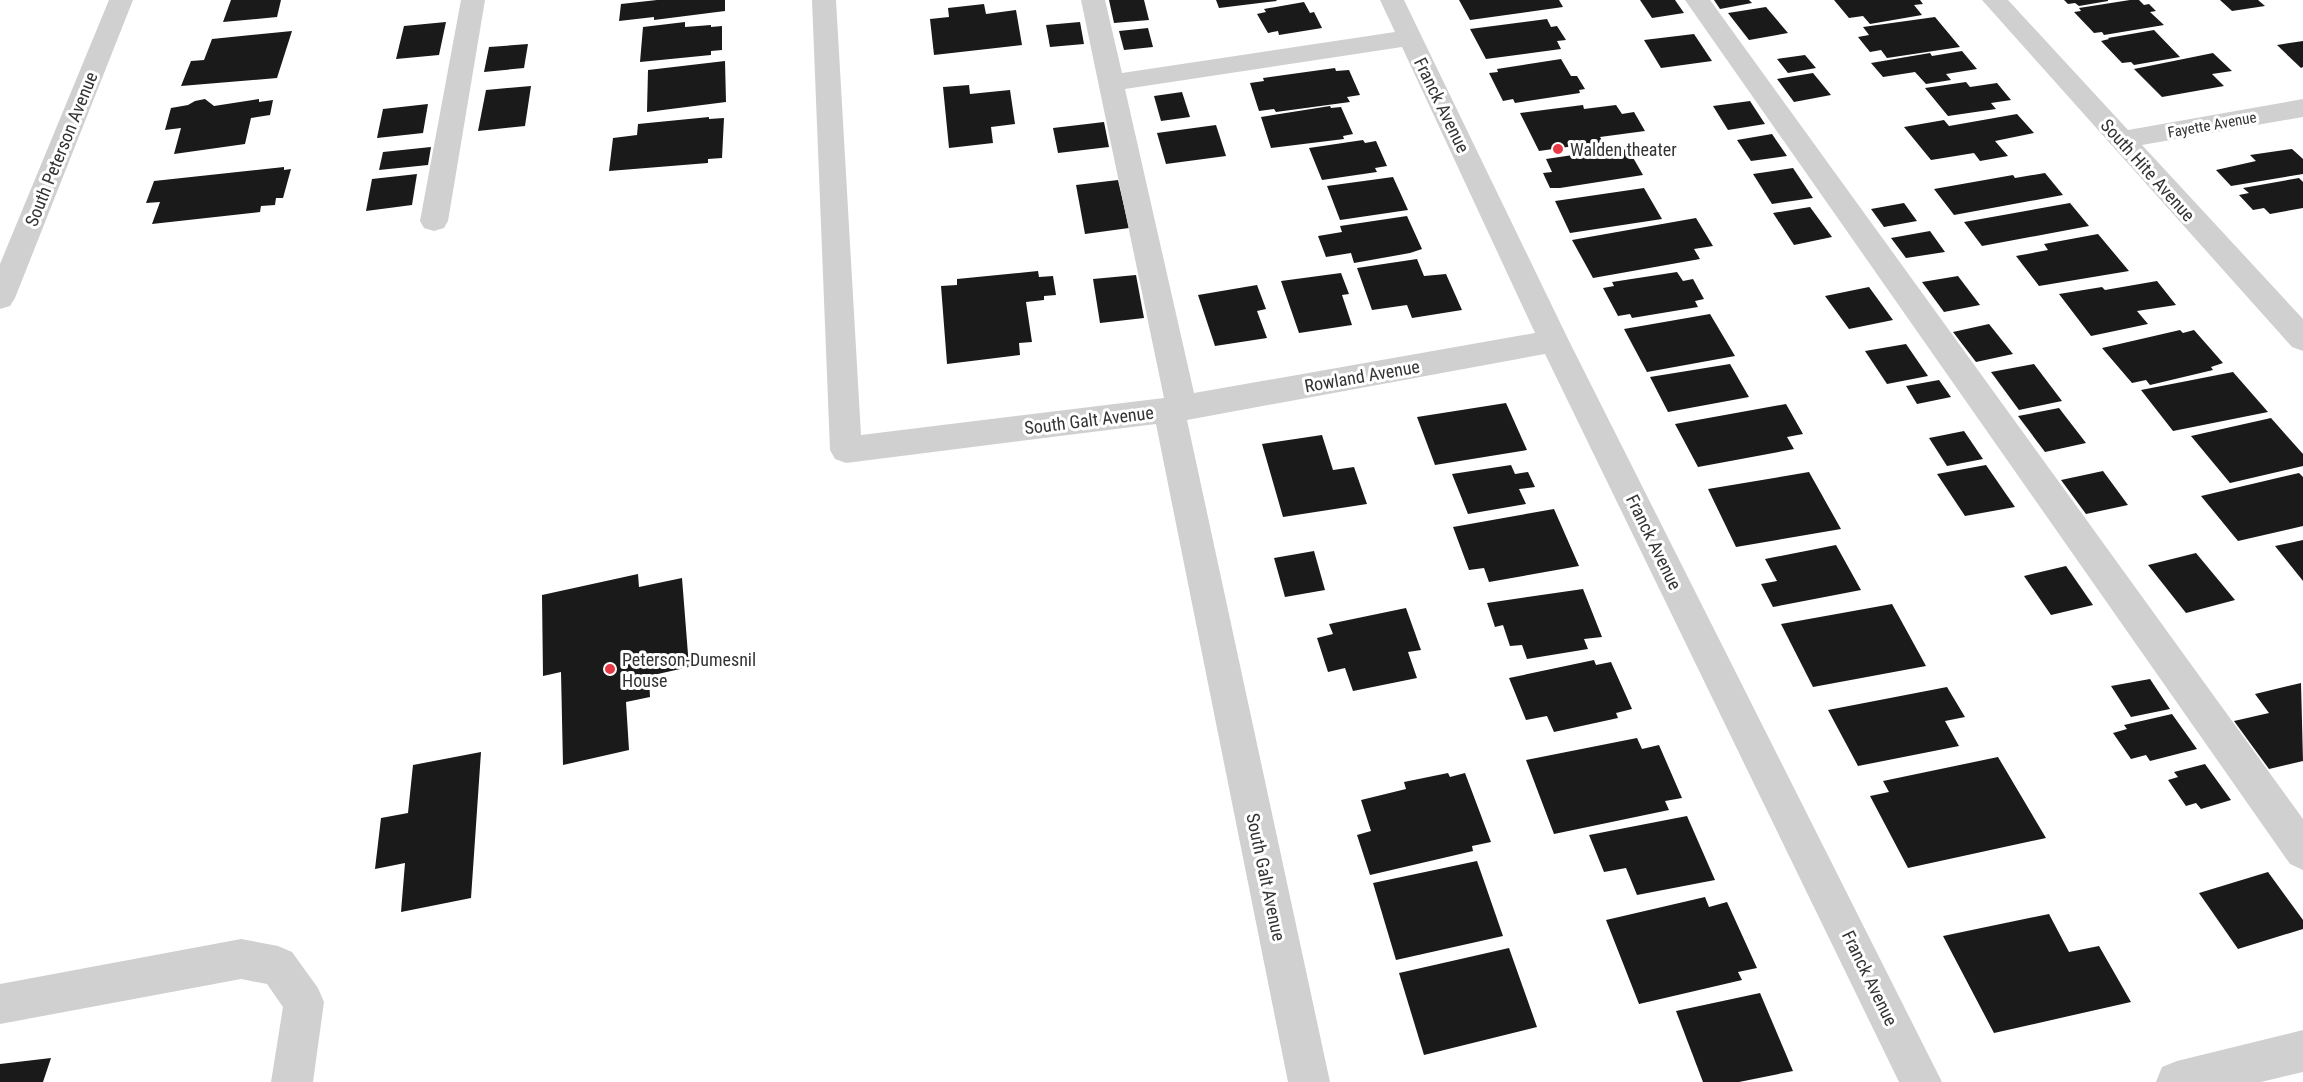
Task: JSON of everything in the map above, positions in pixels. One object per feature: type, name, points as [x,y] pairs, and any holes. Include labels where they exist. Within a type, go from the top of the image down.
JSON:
[{"type":"street","name":"South Peterson Avenue","points":[[0,298],[121,0]]},
{"type":"street","points":[[434,221],[473,0]]},
{"type":"street","name":"South Galt Avenue","points":[[824,0],[846,450],[1176,409],[1309,1082]]},
{"type":"street","points":[[1093,0],[1176,409]]},
{"type":"street","name":"Franck Avenue","points":[[1392,0],[1554,341],[1921,1082]]},
{"type":"street","points":[[1697,0],[2303,851]]},
{"type":"street","name":"South Hite Avenue","points":[[1994,0],[2303,339]]},
{"type":"street","points":[[1111,83],[1410,38]]},
{"type":"street","name":"Fayette Avenue","points":[[2121,140],[2303,108]]},
{"type":"street","name":"Rowland Avenue","points":[[1176,409],[1554,341]]},
{"type":"street","points":[[0,1004],[241,959],[278,966],[304,1002],[292,1082]]},
{"type":"street","points":[[2177,1082],[2303,1051]]},
{"type":"building","points":[[231,0],[281,0],[277,17],[223,22]]},
{"type":"building","points":[[657,0],[725,0],[725,11],[654,20],[654,17],[619,21],[621,4]]},
{"type":"building","points":[[1109,0],[1144,0],[1149,20],[1114,23]]},
{"type":"building","points":[[1216,0],[1276,0],[1277,1],[1219,8]]},
{"type":"building","points":[[1459,0],[1559,0],[1563,7],[1470,20]]},
{"type":"building","points":[[1640,0],[1675,0],[1684,13],[1652,18]]},
{"type":"building","points":[[1714,0],[1749,0],[1752,3],[1720,9]]},
{"type":"building","points":[[1834,0],[1920,0],[1923,4],[1914,5],[1922,15],[1870,24],[1863,16],[1849,18]]},
{"type":"building","points":[[2064,0],[2108,1],[2079,6],[2075,3],[2068,4]]},
{"type":"building","points":[[2139,0],[2144,5],[2149,4],[2156,11],[2150,12],[2164,25],[2104,35],[2102,32],[2094,33],[2074,12],[2081,11],[2079,8]]},
{"type":"building","points":[[2220,0],[2258,0],[2265,6],[2232,11]]},
{"type":"building","points":[[1304,2],[1310,13],[1314,12],[1322,28],[1279,35],[1278,31],[1268,33],[1257,14],[1266,12],[1264,9]]},
{"type":"building","points":[[984,4],[986,14],[1016,10],[1022,45],[934,55],[930,19],[949,17],[948,8]]},
{"type":"building","points":[[1766,7],[1788,33],[1749,40],[1728,13]]},
{"type":"building","points":[[1935,17],[1960,47],[1887,58],[1881,50],[1870,52],[1858,37],[1869,35],[1863,27]]},
{"type":"building","points":[[1547,19],[1551,27],[1557,26],[1566,40],[1557,41],[1561,49],[1486,59],[1470,29]]},
{"type":"building","points":[[446,22],[439,55],[396,59],[404,26]]},
{"type":"building","points":[[685,22],[685,27],[722,26],[722,50],[711,51],[711,55],[640,62],[643,27]]},
{"type":"building","points":[[1080,22],[1084,44],[1050,47],[1046,25]]},
{"type":"building","points":[[1148,28],[1153,47],[1124,50],[1119,31]]},
{"type":"building","points":[[2154,30],[2180,57],[2134,65],[2131,62],[2122,63],[2101,41],[2108,38]]},
{"type":"building","points":[[292,31],[277,78],[181,86],[191,61],[204,60],[212,39]]},
{"type":"building","points":[[1694,34],[1712,61],[1661,68],[1644,40]]},
{"type":"building","points":[[2303,41],[2303,67],[2301,68],[2277,45]]},
{"type":"building","points":[[528,44],[524,68],[484,72],[489,47]]},
{"type":"building","points":[[1962,51],[1977,69],[1946,74],[1951,80],[1926,84],[1915,72],[1883,77],[1871,63],[1930,53],[1932,56]]},
{"type":"building","points":[[2213,53],[2232,71],[2212,74],[2224,86],[2162,97],[2134,69]]},
{"type":"building","points":[[1805,55],[1816,68],[1788,73],[1777,59]]},
{"type":"building","points":[[1561,59],[1571,76],[1577,76],[1585,89],[1579,90],[1580,93],[1515,103],[1513,99],[1503,101],[1489,73],[1498,72],[1497,69]]},
{"type":"building","points":[[725,61],[726,102],[647,112],[648,70]]},
{"type":"building","points":[[1335,68],[1336,71],[1349,70],[1360,95],[1347,97],[1350,102],[1276,112],[1274,109],[1259,111],[1250,83],[1264,81],[1263,78]]},
{"type":"building","points":[[1813,73],[1831,95],[1794,102],[1777,79]]},
{"type":"building","points":[[1966,82],[1970,87],[1997,83],[2011,100],[1991,103],[1996,109],[1948,116],[1925,88]]},
{"type":"building","points":[[969,85],[970,94],[1010,90],[1015,124],[991,127],[993,143],[949,148],[943,87]]},
{"type":"building","points":[[531,86],[525,126],[478,131],[486,90]]},
{"type":"building","points":[[1182,92],[1190,117],[1161,121],[1154,96]]},
{"type":"building","points":[[205,99],[214,106],[259,99],[259,102],[273,100],[270,115],[251,118],[245,144],[174,154],[181,128],[165,130],[171,108]]},
{"type":"building","points":[[1750,101],[1765,124],[1728,130],[1713,106]]},
{"type":"building","points":[[428,104],[423,133],[377,138],[383,109]]},
{"type":"building","points":[[1583,105],[1584,109],[1616,105],[1622,114],[1634,112],[1645,131],[1600,137],[1603,142],[1539,151],[1520,113]]},
{"type":"building","points":[[1330,106],[1331,108],[1341,107],[1353,134],[1343,136],[1344,139],[1271,148],[1261,117]]},
{"type":"building","points":[[2017,114],[2034,133],[1995,141],[2008,156],[1980,161],[1974,153],[1931,160],[1904,127],[1944,120],[1949,126]]},
{"type":"building","points":[[709,117],[709,119],[724,118],[722,158],[708,159],[708,163],[609,171],[613,138],[637,135],[638,124]]},
{"type":"building","points":[[1104,122],[1109,147],[1058,153],[1053,128]]},
{"type":"building","points":[[1216,125],[1226,156],[1166,164],[1157,133]]},
{"type":"building","points":[[1772,134],[1787,156],[1751,161],[1737,140]]},
{"type":"building","points":[[1363,140],[1365,143],[1376,141],[1387,166],[1375,168],[1377,172],[1322,180],[1309,148]]},
{"type":"building","points":[[431,147],[428,165],[379,170],[383,152]]},
{"type":"building","points":[[1627,147],[1643,175],[1550,188],[1543,173],[1552,172],[1546,159]]},
{"type":"building","points":[[2292,149],[2303,159],[2303,174],[2231,186],[2216,170],[2256,161],[2250,155]]},
{"type":"building","points":[[284,167],[284,170],[291,169],[283,198],[276,198],[275,205],[261,206],[260,212],[152,224],[160,202],[146,203],[154,181]]},
{"type":"building","points":[[1793,168],[1813,198],[1772,204],[1753,174]]},
{"type":"building","points":[[2045,173],[2063,195],[1954,215],[1934,189],[2013,175],[2015,178]]},
{"type":"building","points":[[417,174],[412,205],[366,211],[372,179]]},
{"type":"building","points":[[1393,177],[1408,210],[1340,220],[1327,186]]},
{"type":"building","points":[[2299,178],[2303,182],[2303,208],[2270,214],[2264,208],[2253,210],[2239,195],[2249,193],[2243,188]]},
{"type":"building","points":[[1118,180],[1129,228],[1085,234],[1076,185]]},
{"type":"building","points":[[1644,188],[1662,219],[1570,233],[1555,201]]},
{"type":"building","points":[[1904,203],[1917,221],[1884,227],[1871,209]]},
{"type":"building","points":[[2070,203],[2089,226],[1982,246],[1964,222]]},
{"type":"building","points":[[1810,207],[1832,237],[1794,245],[1773,213]]},
{"type":"building","points":[[1407,216],[1422,249],[1410,253],[1354,263],[1351,253],[1326,257],[1318,236],[1342,232],[1340,226]]},
{"type":"building","points":[[1696,218],[1713,246],[1694,249],[1700,259],[1593,278],[1572,240]]},
{"type":"building","points":[[1930,231],[1945,252],[1906,258],[1891,238]]},
{"type":"building","points":[[2098,234],[2129,271],[2039,286],[2016,256],[2048,250],[2044,244]]},
{"type":"building","points":[[1417,259],[1424,276],[1446,274],[1462,310],[1412,318],[1407,305],[1372,310],[1357,268]]},
{"type":"building","points":[[1038,271],[1039,277],[1053,276],[1056,295],[1044,296],[1044,300],[1026,302],[1032,342],[1019,343],[1020,355],[947,364],[941,286],[957,285],[957,279]]},
{"type":"building","points":[[1677,272],[1683,281],[1693,279],[1704,299],[1695,301],[1698,307],[1632,318],[1630,314],[1618,316],[1603,288],[1614,286],[1612,282]]},
{"type":"building","points":[[1341,273],[1349,294],[1342,295],[1352,325],[1299,333],[1281,281]]},
{"type":"building","points":[[1136,275],[1144,318],[1100,323],[1093,279]]},
{"type":"building","points":[[1958,276],[1980,305],[1944,312],[1922,282]]},
{"type":"building","points":[[2157,281],[2176,305],[2137,311],[2148,324],[2091,336],[2059,294],[2102,287],[2105,290]]},
{"type":"building","points":[[1257,285],[1266,309],[1257,311],[1267,338],[1215,346],[1198,295]]},
{"type":"building","points":[[1869,287],[1893,320],[1849,329],[1825,296]]},
{"type":"building","points":[[1710,314],[1735,356],[1647,372],[1624,329]]},
{"type":"building","points":[[1989,324],[2013,354],[1976,362],[1953,332]]},
{"type":"building","points":[[2180,330],[2183,333],[2194,330],[2223,363],[2211,367],[2213,370],[2150,385],[2146,380],[2132,383],[2102,348]]},
{"type":"building","points":[[1906,344],[1928,376],[1887,384],[1865,351]]},
{"type":"building","points":[[1730,364],[1749,397],[1668,412],[1650,377]]},
{"type":"building","points":[[2034,364],[2062,401],[2019,410],[1991,372]]},
{"type":"building","points":[[2233,372],[2268,412],[2173,431],[2141,390]]},
{"type":"building","points":[[1939,380],[1951,397],[1917,404],[1906,386]]},
{"type":"building","points":[[1506,403],[1527,450],[1435,465],[1417,417]]},
{"type":"building","points":[[1786,404],[1803,434],[1787,437],[1794,449],[1698,467],[1675,424]]},
{"type":"building","points":[[2059,408],[2086,443],[2045,452],[2018,416]]},
{"type":"building","points":[[2271,418],[2303,454],[2303,466],[2230,483],[2191,436]]},
{"type":"building","points":[[1964,431],[1983,459],[1947,466],[1929,438]]},
{"type":"building","points":[[1322,435],[1333,470],[1354,467],[1367,504],[1283,517],[1262,444]]},
{"type":"building","points":[[1511,465],[1515,474],[1528,472],[1535,487],[1519,489],[1526,504],[1468,514],[1452,474]]},
{"type":"building","points":[[1986,465],[2015,507],[1965,516],[1937,474]]},
{"type":"building","points":[[2103,471],[2128,505],[2086,514],[2061,480]]},
{"type":"building","points":[[1809,472],[1841,529],[1736,547],[1708,489]]},
{"type":"building","points":[[2299,473],[2303,477],[2303,526],[2238,541],[2201,496]]},
{"type":"building","points":[[1554,509],[1579,566],[1489,582],[1484,568],[1469,570],[1453,527]]},
{"type":"building","points":[[2303,540],[2303,581],[2275,546]]},
{"type":"building","points":[[1836,545],[1861,590],[1773,607],[1761,584],[1777,581],[1765,559]]},
{"type":"building","points":[[1314,551],[1325,590],[1285,597],[1274,558]]},
{"type":"building","points":[[2196,553],[2235,600],[2186,613],[2148,565]]},
{"type":"building","points":[[2066,566],[2093,605],[2051,615],[2024,576]]},
{"type":"building","name":"Peterson-Dumesnil House","points":[[638,574],[639,587],[682,578],[689,667],[649,676],[650,697],[626,702],[629,750],[563,765],[561,672],[543,676],[542,595]]},
{"type":"building","points":[[1583,589],[1602,637],[1584,639],[1588,649],[1527,659],[1522,645],[1510,646],[1503,625],[1495,627],[1487,603]]},
{"type":"building","points":[[1892,604],[1926,666],[1813,687],[1781,624]]},
{"type":"building","points":[[1406,608],[1421,650],[1408,652],[1417,678],[1353,691],[1345,668],[1328,672],[1317,638],[1333,634],[1329,624]]},
{"type":"building","points":[[1594,660],[1596,665],[1611,662],[1632,709],[1616,713],[1618,718],[1554,732],[1547,716],[1526,720],[1509,678]]},
{"type":"building","points":[[2150,679],[2170,709],[2131,717],[2111,686]]},
{"type":"building","points":[[2301,683],[2303,761],[2269,769],[2234,721],[2269,713],[2255,694]]},
{"type":"building","points":[[1947,687],[1965,717],[1945,721],[1959,746],[1858,766],[1828,710]]},
{"type":"building","points":[[2172,714],[2197,749],[2150,761],[2146,755],[2131,759],[2113,733],[2127,729],[2124,725]]},
{"type":"building","points":[[1637,738],[1642,749],[1659,745],[1682,798],[1665,801],[1669,810],[1554,834],[1526,760]]},
{"type":"building","points":[[481,752],[471,898],[401,912],[405,863],[375,869],[381,818],[408,813],[413,765]]},
{"type":"building","points":[[1998,757],[2046,838],[1908,868],[1870,796],[1889,792],[1883,781]]},
{"type":"building","points":[[2205,764],[2231,800],[2201,809],[2196,803],[2186,806],[2168,780],[2178,777],[2174,772]]},
{"type":"building","points":[[1448,773],[1450,777],[1465,773],[1491,842],[1472,846],[1473,851],[1370,875],[1357,835],[1371,831],[1361,800],[1406,789],[1404,782]]},
{"type":"building","points":[[1687,816],[1715,880],[1637,895],[1626,868],[1604,872],[1589,835]]},
{"type":"building","points":[[1477,861],[1503,936],[1396,960],[1373,883]]},
{"type":"building","points":[[2268,872],[2303,920],[2303,929],[2238,949],[2199,893]]},
{"type":"building","points":[[1705,897],[1709,907],[1727,902],[1757,968],[1738,972],[1742,980],[1639,1004],[1606,920]]},
{"type":"building","points":[[2049,914],[2069,952],[2099,946],[2131,1002],[1994,1033],[1943,936]]},
{"type":"building","points":[[1509,948],[1537,1027],[1424,1055],[1399,973]]},
{"type":"building","points":[[1760,993],[1793,1071],[1739,1082],[1703,1082],[1676,1011]]},
{"type":"building","points":[[51,1058],[43,1082],[0,1082],[0,1064]]},
{"type":"place","name":"Walden theater","points":[[1558,149]]},
{"type":"place","name":"Peterson-Dumesnil House","points":[[610,669]]}]
